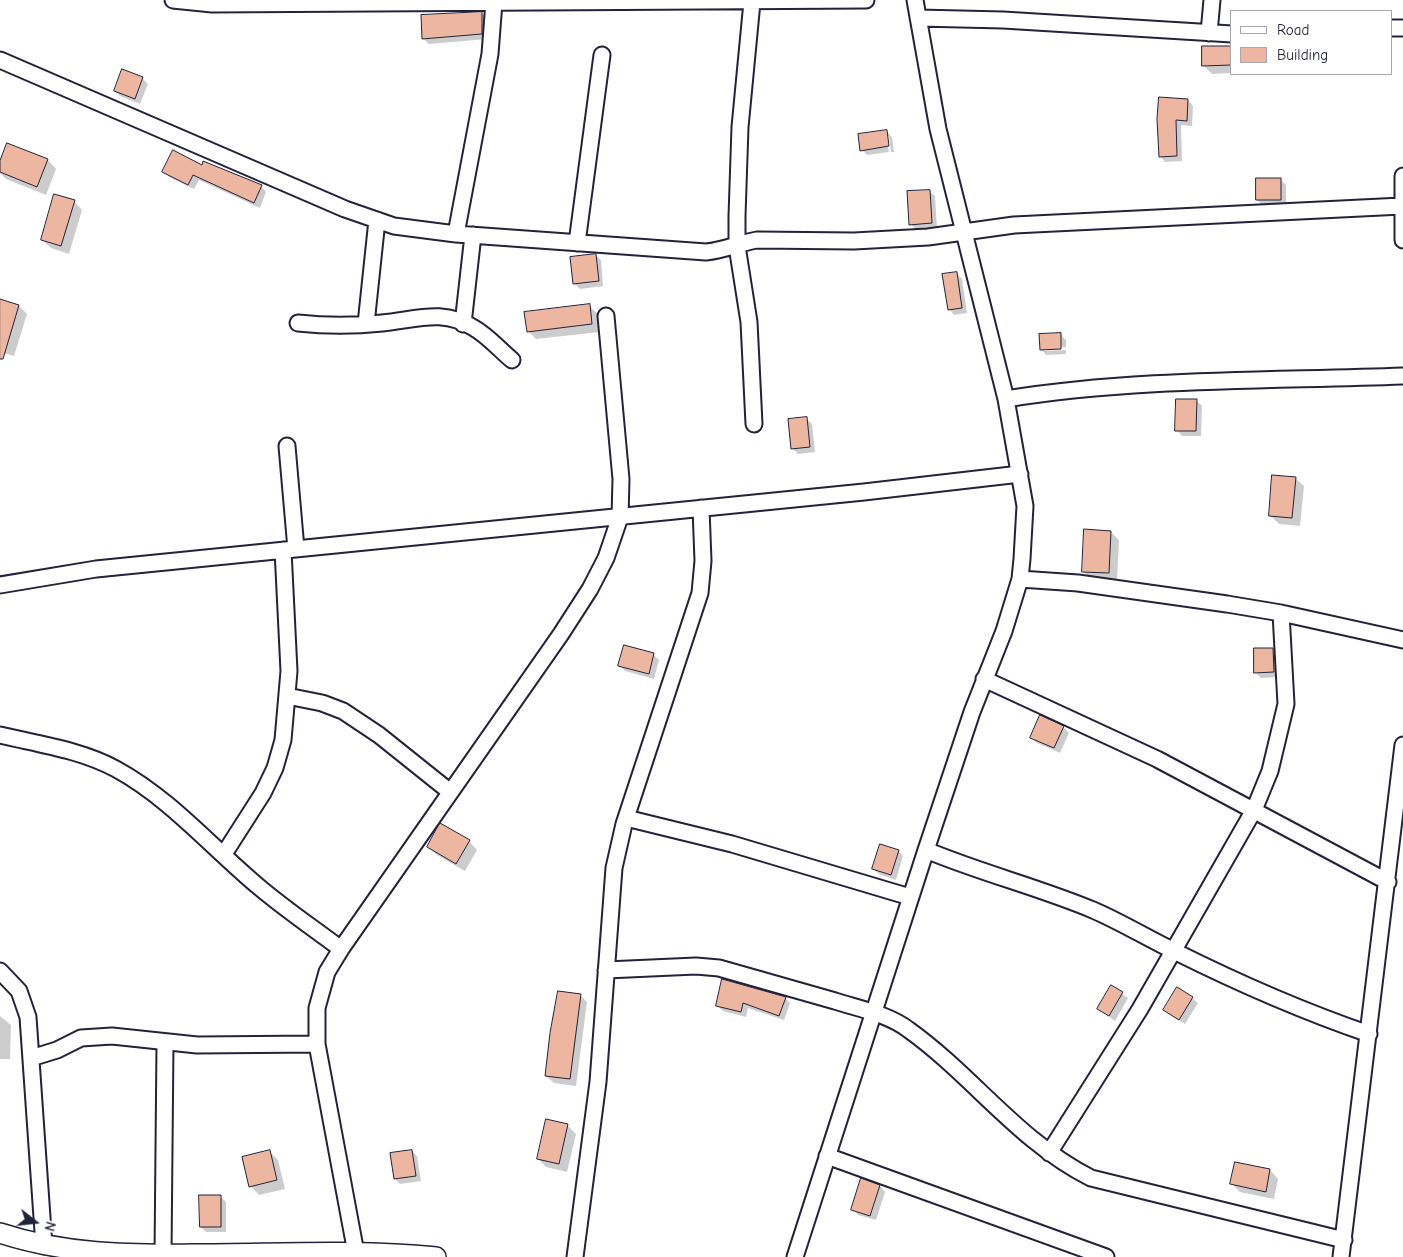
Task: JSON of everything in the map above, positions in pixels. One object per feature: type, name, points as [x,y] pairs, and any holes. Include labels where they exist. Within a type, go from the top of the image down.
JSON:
[{"type":"main road","points":[[0,1233],[44,1246],[81,1254],[356,1253],[436,1257]]},
{"type":"street","points":[[173,0],[212,4],[866,0]]},
{"type":"street","points":[[795,1257],[926,850],[984,679],[1004,631],[1020,579],[1025,531],[1020,474],[1006,399],[938,129],[915,0]]},
{"type":"street","points":[[1209,32],[1212,0]]},
{"type":"street","points":[[456,234],[490,54],[494,2]]},
{"type":"street","points":[[752,2],[740,127],[737,246],[749,322],[754,424]]},
{"type":"street","points":[[918,18],[1003,20],[1230,34]]},
{"type":"street","points":[[577,243],[602,55]]},
{"type":"street","points":[[0,60],[296,190],[394,226],[456,234],[706,252],[730,249],[757,240],[854,241],[928,237],[1014,225],[1402,206]]},
{"type":"street","points":[[1403,176],[1403,240]]},
{"type":"street","points":[[366,324],[377,220]]},
{"type":"street","points":[[463,324],[474,235]]},
{"type":"street","points":[[298,323],[328,326],[366,324],[432,315],[448,317],[474,328],[512,360]]},
{"type":"street","points":[[356,1253],[317,1044],[317,1008],[327,972],[341,949],[449,791],[561,634],[590,589],[606,558],[620,517],[621,479],[606,316]]},
{"type":"street","points":[[1006,399],[1062,390],[1124,385],[1403,376]]},
{"type":"street","points":[[224,854],[263,793],[275,768],[283,740],[287,696],[290,550],[286,446]]},
{"type":"street","points":[[0,585],[96,569],[620,517],[1020,474]]},
{"type":"street","points":[[575,1257],[598,1082],[614,868],[626,818],[700,593],[704,562],[701,508]]},
{"type":"street","points":[[1020,579],[1078,583],[1281,613],[1403,640]]},
{"type":"street","points":[[1049,1153],[1174,952],[1254,810],[1270,771],[1286,704],[1281,613]]},
{"type":"street","points":[[984,679],[1157,759],[1388,882]]},
{"type":"street","points":[[287,696],[322,703],[343,711],[379,735],[449,791]]},
{"type":"street","points":[[0,735],[78,754],[114,768],[178,813],[259,886],[341,949]]},
{"type":"street","points":[[1341,1257],[1388,882],[1403,745]]},
{"type":"street","points":[[626,818],[732,844],[910,898]]},
{"type":"street","points":[[926,850],[972,868],[1041,889],[1077,904],[1174,952],[1311,1014],[1369,1034]]},
{"type":"street","points":[[606,970],[696,966],[719,968],[874,1013],[908,1029],[934,1050],[1027,1137],[1067,1167],[1091,1178],[1344,1240]]},
{"type":"street","points":[[0,971],[19,991],[28,1016],[44,1246]]},
{"type":"street","points":[[31,1058],[57,1050],[81,1038],[112,1036],[165,1043],[317,1044]]},
{"type":"street","points":[[163,1255],[165,1043]]},
{"type":"street","points":[[826,1156],[1106,1257]]},
{"type":"building","points":[[482,12],[482,34],[422,39],[421,15]]},
{"type":"building","points":[[1202,46],[1230,46],[1230,65],[1202,66]]},
{"type":"building","points":[[122,69],[143,77],[135,99],[114,91]]},
{"type":"building","points":[[1159,97],[1188,99],[1187,121],[1176,120],[1177,156],[1159,157],[1157,119]]},
{"type":"building","points":[[887,130],[889,146],[860,151],[858,134]]},
{"type":"building","points":[[7,143],[48,159],[37,187],[0,172],[0,161]]},
{"type":"building","points":[[173,150],[202,165],[203,161],[262,185],[254,203],[193,175],[188,185],[162,172]]},
{"type":"building","points":[[1256,178],[1281,178],[1281,200],[1256,200]]},
{"type":"building","points":[[930,190],[932,223],[909,225],[907,191]]},
{"type":"building","points":[[54,194],[75,200],[61,246],[41,240]]},
{"type":"building","points":[[596,254],[599,281],[573,284],[570,257]]},
{"type":"building","points":[[957,272],[962,308],[948,310],[942,274]]},
{"type":"building","points":[[0,299],[19,305],[3,359],[0,359]]},
{"type":"building","points":[[590,304],[592,324],[527,332],[524,312]]},
{"type":"building","points":[[1061,333],[1061,349],[1040,350],[1039,334]]},
{"type":"building","points":[[1176,399],[1197,399],[1196,431],[1175,431]]},
{"type":"building","points":[[807,417],[810,447],[791,449],[788,419]]},
{"type":"building","points":[[1272,475],[1296,477],[1292,518],[1269,516]]},
{"type":"building","points":[[1084,529],[1111,531],[1109,573],[1082,572]]},
{"type":"building","points":[[624,645],[654,653],[649,674],[618,666]]},
{"type":"building","points":[[1254,648],[1273,648],[1274,672],[1254,673]]},
{"type":"building","points":[[1040,715],[1064,726],[1054,748],[1030,738]]},
{"type":"building","points":[[440,823],[470,840],[456,864],[427,847]]},
{"type":"building","points":[[880,844],[899,850],[891,875],[872,869]]},
{"type":"building","points":[[722,979],[786,997],[779,1016],[743,1003],[741,1012],[716,1006]]},
{"type":"building","points":[[1111,985],[1123,992],[1109,1016],[1097,1009]]},
{"type":"building","points":[[1177,987],[1193,997],[1179,1020],[1163,1010]]},
{"type":"building","points":[[558,991],[581,994],[570,1079],[545,1076],[550,1033]]},
{"type":"building","points":[[546,1119],[568,1124],[559,1164],[537,1159]]},
{"type":"building","points":[[270,1150],[277,1180],[249,1187],[242,1157]]},
{"type":"building","points":[[412,1150],[416,1176],[394,1179],[390,1153]]},
{"type":"building","points":[[1235,1162],[1270,1169],[1266,1192],[1230,1184]]},
{"type":"building","points":[[861,1178],[880,1185],[870,1216],[851,1210]]},
{"type":"building","points":[[199,1195],[221,1195],[221,1227],[200,1227]]}]
